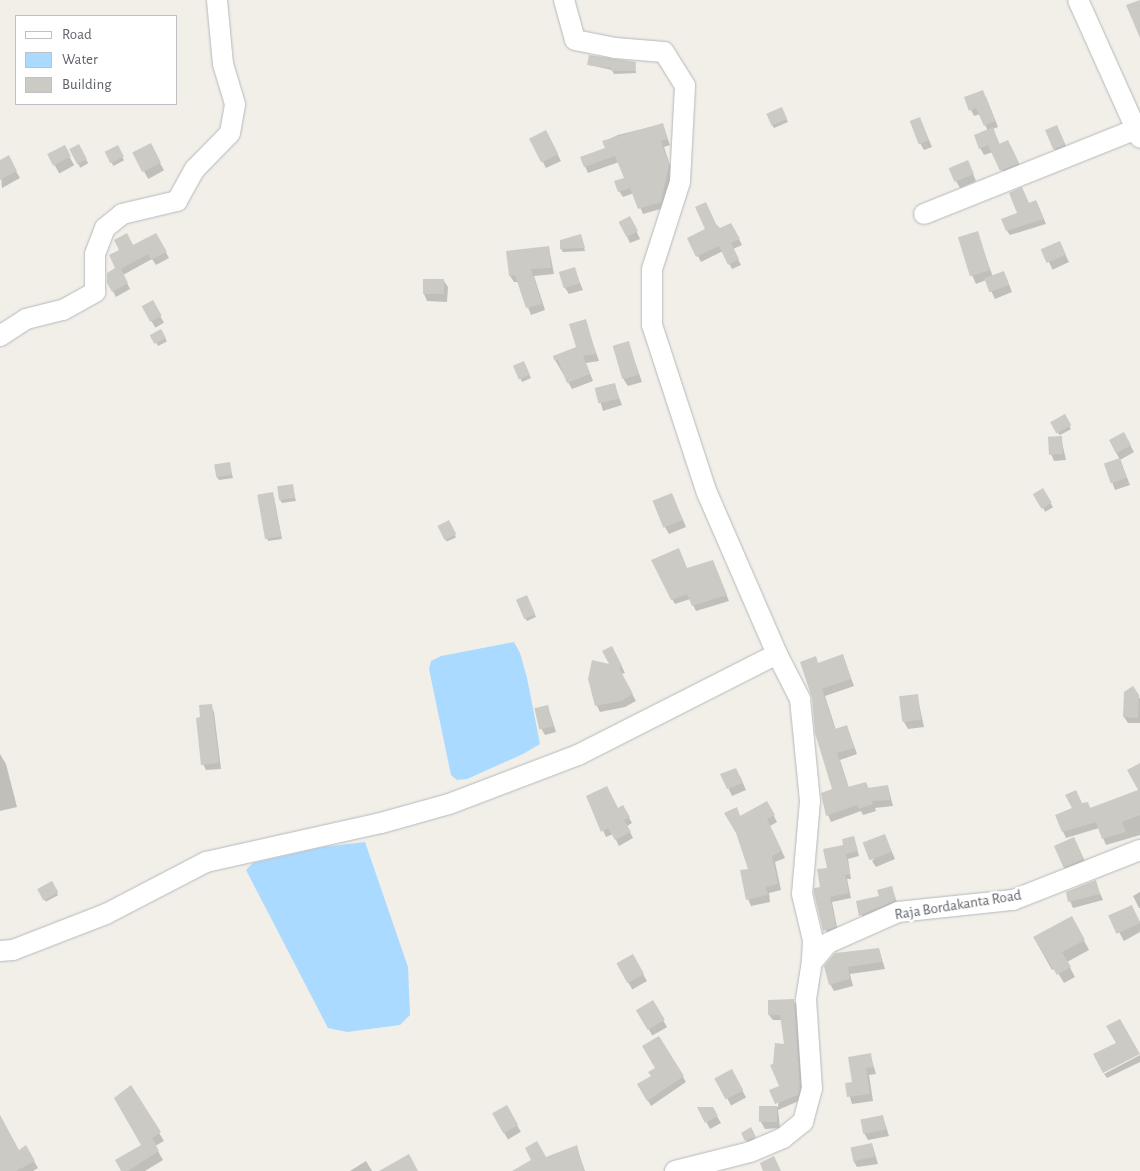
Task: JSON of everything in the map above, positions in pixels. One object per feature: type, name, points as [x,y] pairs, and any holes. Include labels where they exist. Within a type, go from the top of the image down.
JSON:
[{"type":"street","points":[[0,336],[26,319],[63,310],[95,292],[95,254],[105,228],[122,214],[177,201],[194,169],[230,133],[235,104],[223,64],[217,0]]},
{"type":"street","points":[[564,0],[575,40],[614,48],[664,52],[685,86],[680,182],[652,269],[652,324],[708,493],[777,654],[800,699],[810,801],[802,894],[814,940],[806,999],[812,1089],[803,1122],[782,1138],[750,1152],[675,1171]]},
{"type":"street","points":[[924,214],[1138,134],[1078,0]]},
{"type":"street","points":[[0,950],[13,950],[106,914],[206,862],[382,823],[449,804],[578,755],[777,654]]},
{"type":"street","name":"Raja Bordakanta Road","points":[[812,962],[828,943],[898,912],[1013,900],[1140,850]]},
{"type":"water","points":[[514,642],[520,653],[527,678],[540,744],[523,754],[467,779],[457,780],[451,775],[429,669],[431,661],[441,656]]},
{"type":"water","points":[[365,842],[408,967],[410,1015],[400,1025],[347,1032],[328,1028],[246,870],[253,863],[323,847]]},
{"type":"building","points":[[1140,0],[1140,38],[1126,5]]},
{"type":"building","points":[[589,55],[636,62],[635,71],[611,71],[611,68],[587,65]]},
{"type":"building","points":[[983,90],[995,121],[984,126],[976,108],[969,111],[964,97]]},
{"type":"building","points":[[782,107],[787,119],[771,126],[766,114]]},
{"type":"building","points":[[920,117],[929,140],[919,144],[910,121]]},
{"type":"building","points":[[663,123],[668,139],[661,141],[669,164],[661,202],[638,209],[630,188],[618,192],[614,181],[624,178],[615,156],[584,167],[580,157],[605,148],[602,141]]},
{"type":"building","points":[[1057,125],[1065,144],[1053,149],[1045,130]]},
{"type":"building","points":[[993,127],[999,144],[1008,140],[1019,163],[1000,171],[988,145],[979,149],[974,135]]},
{"type":"building","points":[[546,130],[558,154],[541,163],[529,139]]},
{"type":"building","points":[[151,143],[161,163],[142,172],[132,153]]},
{"type":"building","points":[[79,144],[87,159],[77,164],[69,149]]},
{"type":"building","points":[[65,145],[71,157],[53,166],[47,154]]},
{"type":"building","points":[[118,145],[124,157],[111,163],[105,152]]},
{"type":"building","points":[[9,155],[17,171],[0,180],[0,160]]},
{"type":"building","points":[[968,160],[974,174],[955,182],[949,168]]},
{"type":"building","points":[[1022,187],[1029,203],[1036,200],[1044,219],[1006,231],[1001,219],[1017,213],[1009,193]]},
{"type":"building","points":[[706,202],[716,224],[720,228],[731,223],[740,239],[731,243],[739,259],[728,265],[719,246],[696,257],[687,238],[705,229],[695,207]]},
{"type":"building","points":[[630,216],[638,231],[627,237],[619,222]]},
{"type":"building","points":[[978,231],[990,270],[970,276],[958,237]]},
{"type":"building","points":[[127,233],[133,245],[156,233],[167,252],[151,260],[148,254],[121,269],[128,283],[112,292],[107,283],[107,273],[115,268],[109,255],[119,250],[114,240]]},
{"type":"building","points":[[581,234],[585,248],[560,249],[560,240]]},
{"type":"building","points":[[1060,241],[1066,255],[1047,263],[1041,249]]},
{"type":"building","points":[[549,246],[551,268],[531,269],[542,304],[526,308],[515,275],[509,276],[506,251]]},
{"type":"building","points":[[575,267],[580,283],[564,288],[559,272]]},
{"type":"building","points":[[1004,271],[1009,285],[989,292],[984,278]]},
{"type":"building","points":[[423,279],[444,279],[444,294],[423,294]]},
{"type":"building","points":[[153,300],[162,316],[150,322],[142,306]]},
{"type":"building","points":[[586,319],[596,354],[583,356],[590,374],[567,383],[558,360],[554,360],[553,356],[576,347],[569,324]]},
{"type":"building","points":[[161,329],[166,338],[154,344],[150,335]]},
{"type":"building","points":[[629,341],[639,375],[622,379],[613,346]]},
{"type":"building","points":[[524,361],[530,375],[519,379],[513,366]]},
{"type":"building","points":[[615,383],[619,399],[598,404],[595,388]]},
{"type":"building","points":[[1065,414],[1071,425],[1056,434],[1050,422]]},
{"type":"building","points":[[1124,432],[1131,445],[1116,453],[1109,440]]},
{"type":"building","points":[[1062,436],[1063,454],[1049,455],[1048,437]]},
{"type":"building","points":[[1120,458],[1127,478],[1111,483],[1104,464]]},
{"type":"building","points":[[230,462],[232,475],[216,477],[214,465]]},
{"type":"building","points":[[293,484],[295,498],[279,500],[277,486]]},
{"type":"building","points":[[1043,488],[1052,503],[1041,509],[1033,494]]},
{"type":"building","points":[[273,492],[281,536],[265,539],[257,495]]},
{"type":"building","points":[[672,493],[683,520],[663,528],[653,501]]},
{"type":"building","points":[[449,520],[456,534],[445,540],[437,526]]},
{"type":"building","points":[[679,548],[687,568],[713,560],[727,595],[692,606],[687,594],[671,600],[651,560]]},
{"type":"building","points":[[527,595],[535,614],[524,619],[516,600]]},
{"type":"building","points":[[612,646],[622,666],[619,668],[633,694],[621,701],[595,706],[588,679],[592,660],[609,664],[602,651]]},
{"type":"building","points":[[843,654],[851,679],[822,689],[835,729],[847,725],[854,748],[837,753],[848,787],[866,782],[868,788],[888,785],[890,800],[872,801],[873,804],[858,809],[857,805],[826,816],[821,793],[832,789],[815,733],[812,698],[800,662],[816,656],[818,663]]},
{"type":"building","points":[[1133,686],[1139,695],[1138,718],[1123,717],[1124,692]]},
{"type":"building","points":[[918,694],[921,720],[902,722],[899,696]]},
{"type":"building","points":[[212,704],[219,763],[201,765],[196,718],[200,717],[199,705]]},
{"type":"building","points":[[548,705],[553,726],[539,730],[534,708]]},
{"type":"building","points":[[1140,763],[1140,815],[1122,822],[1126,832],[1102,839],[1096,822],[1062,832],[1055,815],[1072,808],[1065,795],[1076,790],[1082,803],[1088,802],[1090,808],[1138,790],[1127,770]]},
{"type":"building","points":[[736,768],[743,783],[727,789],[720,774]]},
{"type":"building","points":[[607,786],[618,808],[623,805],[630,817],[624,820],[631,832],[615,840],[608,828],[601,832],[586,796]]},
{"type":"building","points":[[767,801],[775,815],[767,819],[782,851],[772,856],[778,884],[766,887],[768,895],[746,900],[740,870],[748,869],[736,833],[724,813],[737,807],[740,816]]},
{"type":"building","points":[[885,834],[892,852],[869,860],[863,843]]},
{"type":"building","points":[[854,836],[858,851],[846,854],[850,874],[845,875],[849,893],[830,897],[836,927],[823,931],[814,888],[820,887],[817,869],[827,868],[823,849],[843,845],[842,839]]},
{"type":"building","points":[[1074,837],[1084,859],[1064,868],[1054,846]]},
{"type":"building","points":[[1096,880],[1100,894],[1068,902],[1066,892]]},
{"type":"building","points":[[52,881],[58,892],[43,901],[37,889]]},
{"type":"building","points":[[892,886],[896,900],[859,916],[856,901],[879,896],[877,890]]},
{"type":"building","points":[[1132,905],[1140,923],[1116,934],[1108,916]]},
{"type":"building","points":[[1072,916],[1085,940],[1062,952],[1071,967],[1057,975],[1033,937]]},
{"type":"building","points":[[879,948],[882,962],[848,967],[850,979],[829,985],[824,966],[835,953]]},
{"type":"building","points":[[633,954],[644,974],[628,983],[616,963]]},
{"type":"building","points":[[794,999],[800,1088],[798,1095],[775,1104],[769,1090],[779,1086],[770,1065],[773,1064],[775,1043],[784,1044],[780,1015],[768,1015],[768,1000]]},
{"type":"building","points":[[653,1000],[665,1020],[648,1030],[636,1010]]},
{"type":"building","points":[[1120,1019],[1140,1054],[1103,1073],[1093,1054],[1116,1043],[1106,1026]]},
{"type":"building","points":[[659,1036],[684,1076],[647,1101],[637,1084],[651,1076],[648,1072],[655,1068],[642,1046]]},
{"type":"building","points":[[871,1053],[873,1067],[866,1068],[870,1094],[847,1097],[845,1083],[852,1082],[848,1057]]},
{"type":"building","points":[[732,1069],[743,1090],[726,1100],[714,1078]]},
{"type":"building","points":[[131,1085],[161,1132],[152,1138],[159,1151],[128,1171],[121,1171],[115,1160],[141,1145],[114,1098]]},
{"type":"building","points":[[507,1105],[518,1125],[503,1133],[492,1113]]},
{"type":"building","points":[[759,1106],[777,1106],[777,1122],[759,1122]]},
{"type":"building","points":[[697,1107],[713,1107],[718,1116],[705,1123]]},
{"type":"building","points":[[883,1115],[886,1130],[863,1134],[860,1119]]},
{"type":"building","points":[[0,1116],[19,1150],[26,1145],[35,1161],[16,1171],[0,1171]]},
{"type":"building","points":[[751,1127],[756,1137],[745,1141],[741,1133]]},
{"type":"building","points":[[537,1141],[546,1157],[577,1145],[584,1171],[512,1171],[531,1160],[525,1148]]},
{"type":"building","points":[[872,1143],[875,1157],[853,1161],[850,1148]]},
{"type":"building","points":[[409,1154],[418,1171],[379,1171]]},
{"type":"building","points":[[774,1156],[781,1171],[763,1171],[760,1163]]}]
